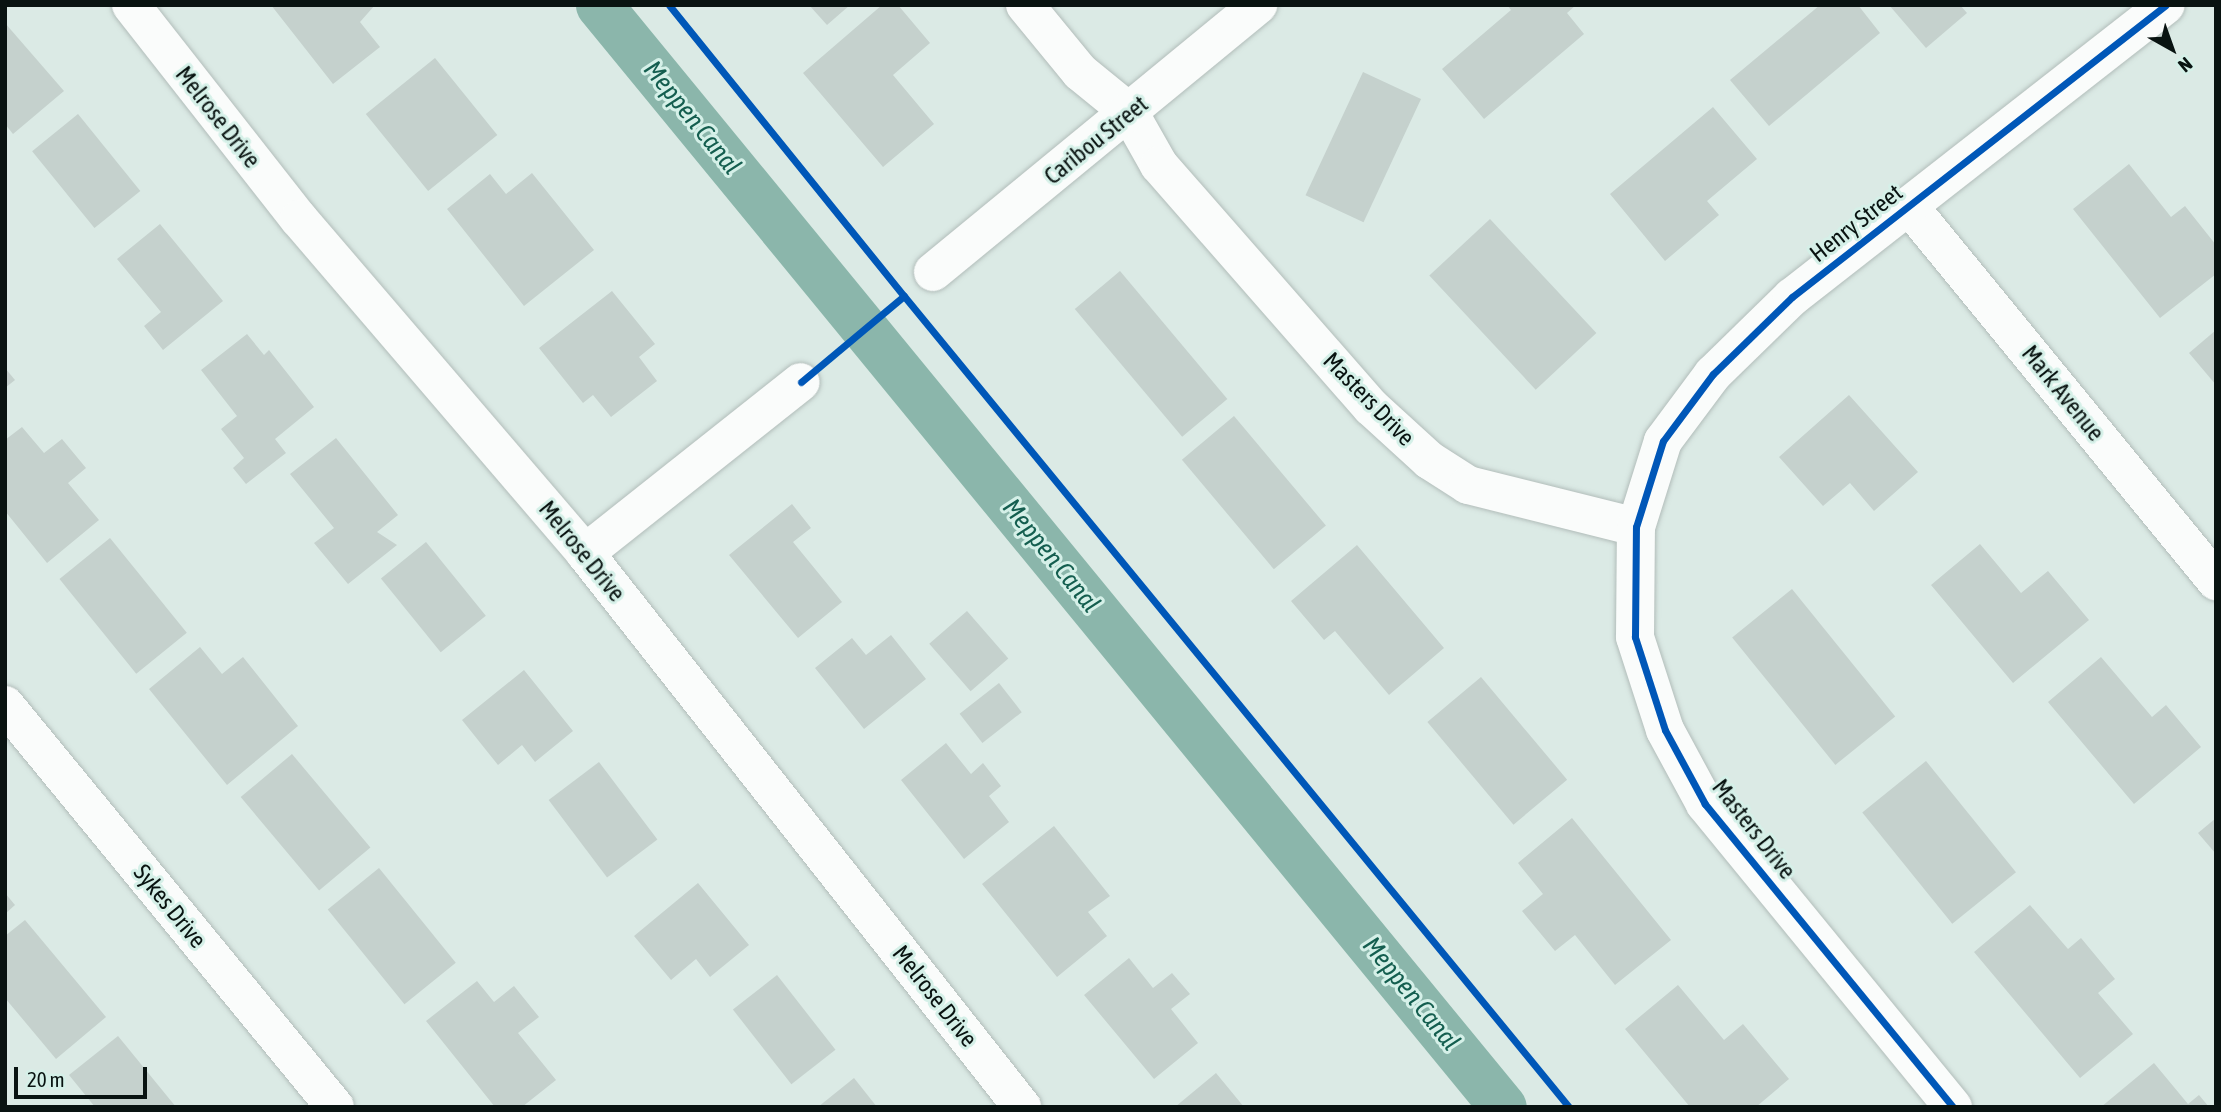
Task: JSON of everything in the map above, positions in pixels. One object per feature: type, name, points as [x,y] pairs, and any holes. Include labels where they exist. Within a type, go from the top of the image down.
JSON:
[{"type":"street","name":"Melrose Drive","points":[[131,5],[299,219],[585,553],[1022,1107]]},
{"type":"street","name":"Masters Drive","points":[[1025,5],[1080,72],[1129,112],[1159,165],[1371,407],[1429,460],[1468,485],[1636,527],[1634,637],[1665,730],[1705,804],[1953,1107]]},
{"type":"street","name":"Caribou Street","points":[[933,272],[1258,5]]},
{"type":"street","name":"Henry Street","points":[[1636,527],[1663,441],[1713,374],[1792,297],[2166,5]]},
{"type":"street","name":"Mark Avenue","points":[[1909,206],[2216,581]]},
{"type":"street","points":[[585,553],[801,382]]},
{"type":"street","name":"Sykes Drive","points":[[5,705],[335,1107]]},
{"type":"building","points":[[271,5],[375,5],[360,22],[380,47],[333,84]]},
{"type":"building","points":[[809,5],[850,5],[827,25]]},
{"type":"building","points":[[882,5],[898,5],[930,43],[893,75],[934,124],[883,167],[803,73]]},
{"type":"building","points":[[1507,5],[1576,5],[1567,13],[1584,34],[1484,119],[1442,69],[1511,10]]},
{"type":"building","points":[[1820,5],[1858,5],[1880,33],[1769,126],[1730,80]]},
{"type":"building","points":[[1889,5],[1960,5],[1967,13],[1926,48]]},
{"type":"building","points":[[5,23],[64,91],[13,134],[5,124]]},
{"type":"building","points":[[435,58],[497,135],[428,191],[366,114]]},
{"type":"building","points":[[1363,72],[1421,99],[1364,222],[1306,195]]},
{"type":"building","points":[[1713,107],[1757,159],[1707,201],[1719,215],[1665,261],[1610,194]]},
{"type":"building","points":[[78,114],[140,191],[94,228],[32,151]]},
{"type":"building","points":[[2129,164],[2171,217],[2185,206],[2216,245],[2216,274],[2160,318],[2073,209]]},
{"type":"building","points":[[532,173],[594,250],[524,306],[447,209],[490,174],[506,194]]},
{"type":"building","points":[[1490,219],[1596,333],[1536,390],[1429,276]]},
{"type":"building","points":[[160,224],[223,301],[163,350],[144,326],[161,312],[117,259]]},
{"type":"building","points":[[1120,271],[1227,399],[1182,437],[1075,309]]},
{"type":"building","points":[[612,291],[655,344],[639,357],[657,381],[611,417],[593,395],[583,403],[539,348]]},
{"type":"building","points":[[2216,330],[2216,385],[2189,353]]},
{"type":"building","points":[[247,334],[264,355],[269,350],[314,407],[275,439],[286,453],[246,484],[233,468],[244,458],[221,429],[237,416],[201,370]]},
{"type":"building","points":[[5,368],[15,380],[5,388]]},
{"type":"building","points":[[1849,395],[1918,472],[1874,511],[1850,483],[1823,506],[1779,457]]},
{"type":"building","points":[[1234,416],[1326,526],[1274,569],[1182,460]]},
{"type":"building","points":[[22,427],[44,453],[62,439],[86,468],[68,483],[99,520],[47,563],[5,511],[5,440]]},
{"type":"building","points":[[336,438],[398,515],[377,532],[397,545],[348,584],[314,543],[334,528],[290,474]]},
{"type":"building","points":[[792,504],[811,528],[793,542],[842,602],[798,638],[729,555]]},
{"type":"building","points":[[110,538],[187,633],[136,674],[59,579]]},
{"type":"building","points":[[426,542],[486,616],[441,652],[381,579]]},
{"type":"building","points":[[1980,544],[2021,593],[2048,571],[2089,620],[2013,683],[1931,585]]},
{"type":"building","points":[[1357,545],[1444,648],[1389,695],[1335,631],[1324,640],[1291,601]]},
{"type":"building","points":[[1792,589],[1895,716],[1835,765],[1732,637]]},
{"type":"building","points":[[967,611],[1008,659],[971,691],[929,644]]},
{"type":"building","points":[[891,635],[926,679],[864,729],[815,668],[852,638],[866,655]]},
{"type":"building","points":[[200,647],[222,674],[243,657],[298,726],[227,785],[149,689]]},
{"type":"building","points":[[2101,657],[2152,717],[2166,705],[2201,747],[2134,804],[2048,702]]},
{"type":"building","points":[[524,670],[573,731],[535,762],[522,745],[498,765],[462,720]]},
{"type":"building","points":[[1481,677],[1567,780],[1514,825],[1427,722]]},
{"type":"building","points":[[999,683],[1022,712],[982,743],[960,714]]},
{"type":"building","points":[[946,743],[971,774],[983,763],[1001,786],[989,796],[1009,822],[964,859],[901,780]]},
{"type":"building","points":[[292,754],[370,847],[319,891],[241,797]]},
{"type":"building","points":[[1926,761],[2016,872],[1952,924],[1862,813]]},
{"type":"building","points":[[599,762],[657,839],[607,877],[549,800]]},
{"type":"building","points":[[1572,818],[1671,940],[1615,985],[1575,935],[1555,951],[1522,911],[1543,894],[1518,863]]},
{"type":"building","points":[[2216,818],[2216,854],[2198,833]]},
{"type":"building","points":[[1054,826],[1110,896],[1088,912],[1107,936],[1057,977],[982,884]]},
{"type":"building","points":[[379,868],[456,963],[404,1004],[328,910]]},
{"type":"building","points":[[698,883],[749,945],[710,977],[696,959],[671,980],[634,936]]},
{"type":"building","points":[[5,893],[15,905],[5,914]]},
{"type":"building","points":[[2030,905],[2068,949],[2081,938],[2115,979],[2098,993],[2133,1034],[2080,1078],[1974,952]]},
{"type":"building","points":[[25,920],[106,1017],[56,1059],[5,998],[5,936]]},
{"type":"building","points":[[1129,958],[1153,988],[1172,973],[1190,994],[1171,1009],[1198,1043],[1154,1079],[1084,995]]},
{"type":"building","points":[[777,975],[835,1050],[791,1084],[733,1009]]},
{"type":"building","points":[[477,981],[494,1002],[514,986],[539,1017],[518,1033],[556,1080],[522,1107],[495,1107],[426,1021]]},
{"type":"building","points":[[1678,985],[1724,1040],[1743,1024],[1789,1079],[1756,1107],[1690,1107],[1625,1029]]},
{"type":"building","points":[[118,1036],[176,1107],[95,1107],[69,1075]]},
{"type":"building","points":[[2154,1063],[2188,1104],[2199,1095],[2209,1107],[2101,1107]]},
{"type":"building","points":[[1216,1073],[1244,1107],[1175,1107]]},
{"type":"building","points":[[854,1078],[877,1107],[818,1107]]},
{"type":"waterway","name":"Meppen Canal","points":[[599,5],[1503,1107]]},
{"type":"cycle path","points":[[669,5],[904,296]]},
{"type":"cycle path","points":[[1953,1107],[1705,804],[1665,730],[1635,637],[1636,527],[1663,441],[1713,374],[1792,297],[2166,5]]},
{"type":"cycle path","points":[[801,382],[904,296],[1569,1107]]}]
